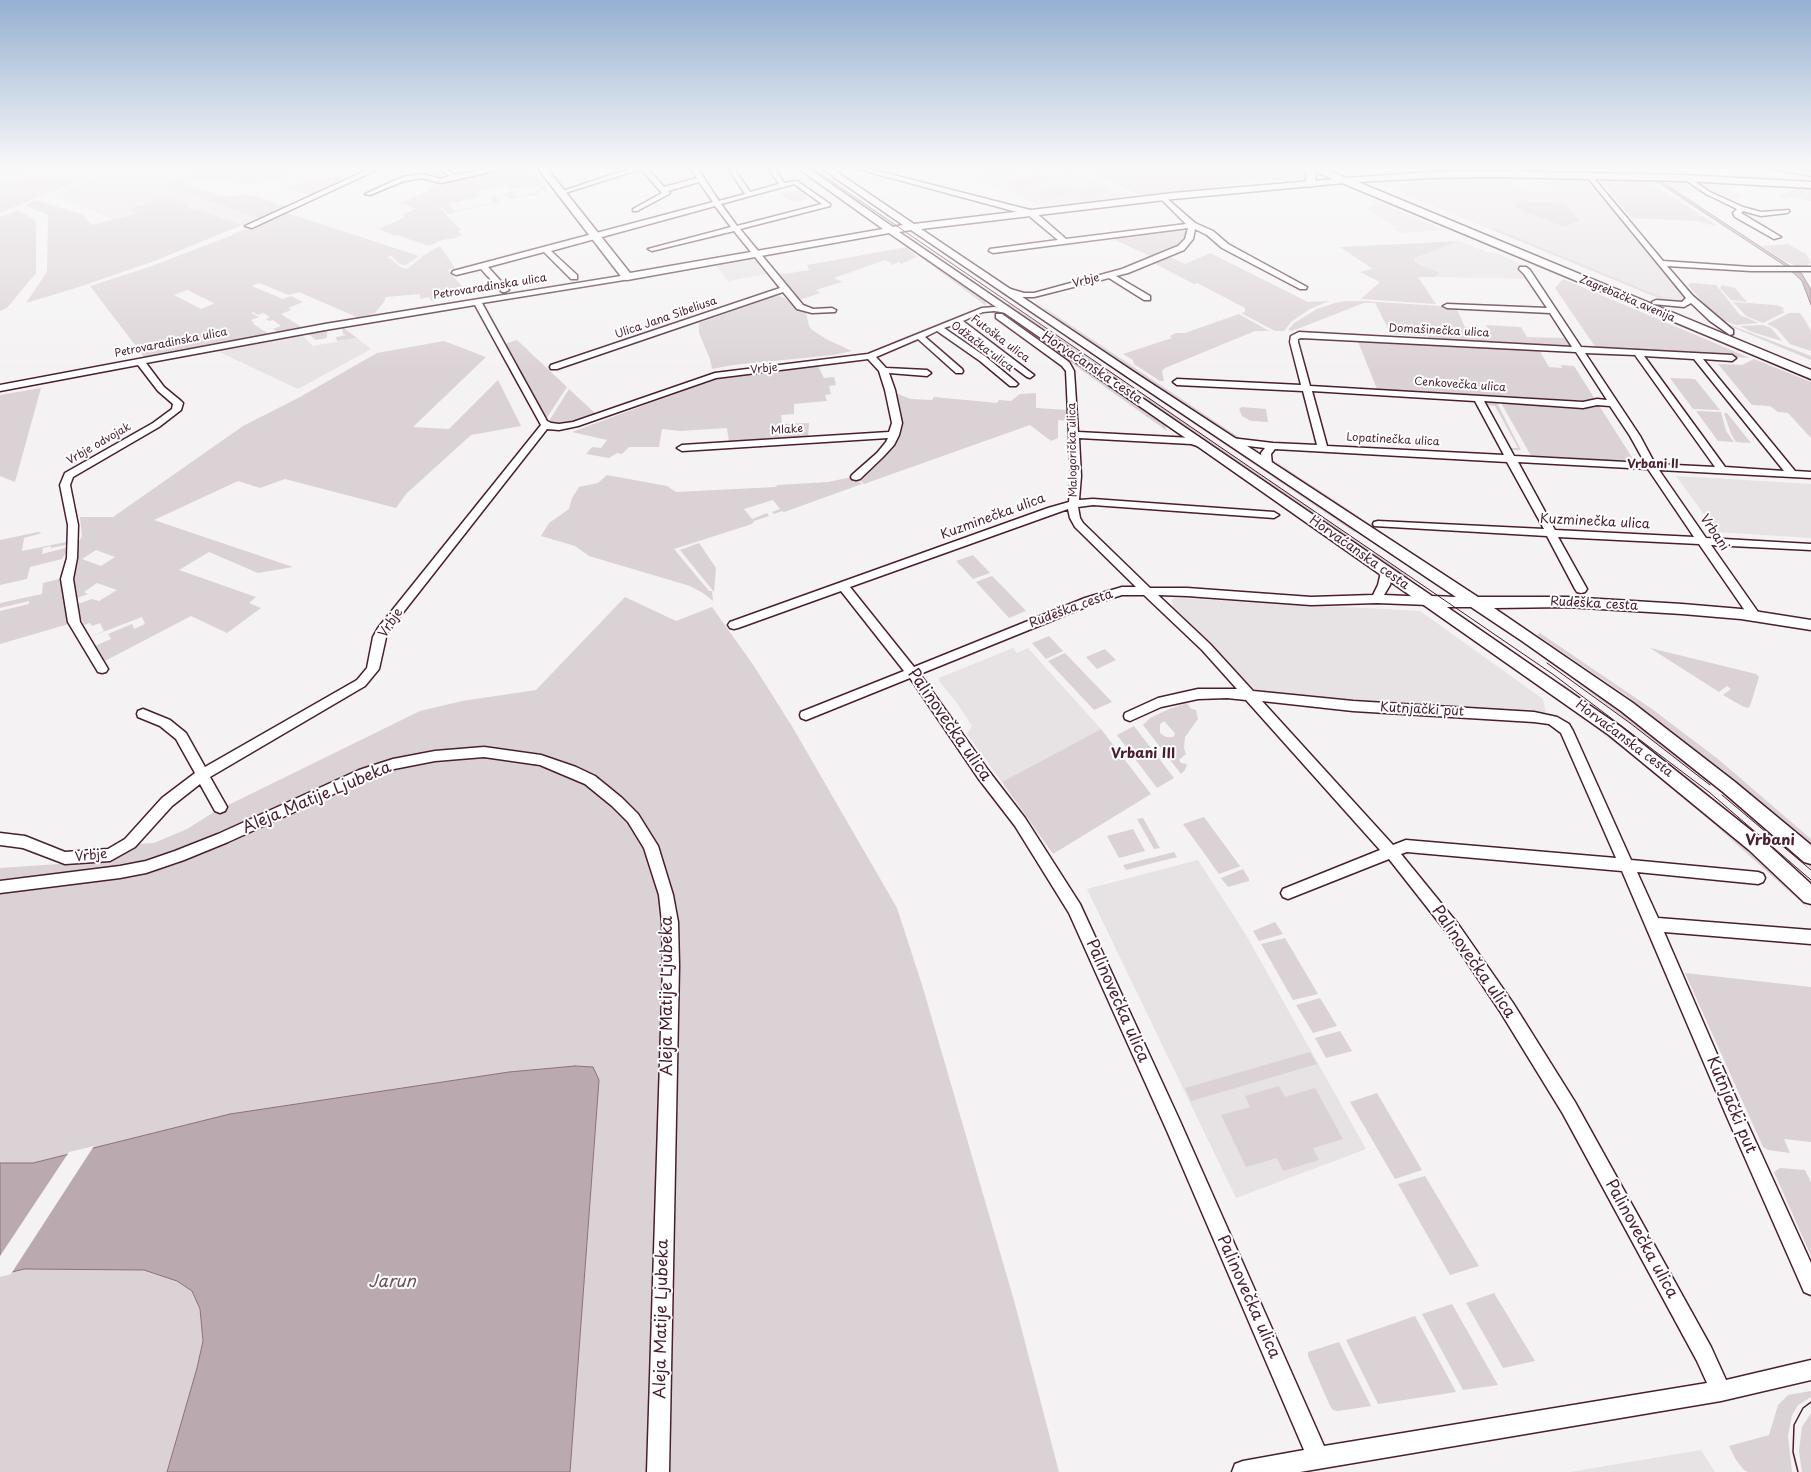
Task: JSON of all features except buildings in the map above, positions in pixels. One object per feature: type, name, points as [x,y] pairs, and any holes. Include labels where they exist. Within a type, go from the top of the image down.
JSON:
[{"type":"main road","name":"Zagrebačka avenija","points":[[1475,235],[1811,375]]},
{"type":"main road","name":"Zagrebačka avenija","points":[[1493,235],[1811,365]]},
{"type":"street","points":[[456,273],[603,235]]},
{"type":"street","points":[[652,250],[711,235]]},
{"type":"street","points":[[742,235],[800,307],[812,311],[832,310]]},
{"type":"street","name":"Petrovaradinska ulica","points":[[0,388],[297,332],[627,277],[865,235]]},
{"type":"street","name":"Horvaćanska cesta","points":[[898,235],[992,300],[1003,313],[1169,420],[1615,731],[1756,845],[1811,896]]},
{"type":"street","name":"Horvaćanska cesta","points":[[924,235],[1267,465],[1476,602],[1627,707],[1729,787],[1811,856]]},
{"type":"street","points":[[1058,235],[1064,240]]},
{"type":"street","points":[[993,251],[1109,235]]},
{"type":"street","name":"Vrbje","points":[[1007,290],[1023,295],[1034,295],[1110,275],[1181,248],[1188,239],[1189,235]]},
{"type":"street","points":[[1212,235],[1225,246],[1304,287]]},
{"type":"street","points":[[1637,235],[1690,298],[1709,316],[1730,332]]},
{"type":"street","points":[[1773,235],[1777,237]]},
{"type":"street","points":[[595,237],[627,277]]},
{"type":"street","points":[[546,250],[574,277]]},
{"type":"street","points":[[1660,263],[1811,269]]},
{"type":"street","points":[[483,266],[505,290]]},
{"type":"street","name":"Vrbani","points":[[1523,269],[1553,311],[1657,476],[1754,615]]},
{"type":"street","points":[[1110,275],[1148,298]]},
{"type":"street","name":"Ulica Jana Sibeliusa","points":[[554,367],[786,289]]},
{"type":"street","points":[[1034,295],[1032,298],[1033,304],[1038,311]]},
{"type":"street","points":[[1656,302],[1684,304],[1687,303],[1690,298]]},
{"type":"street","name":"Vrbje","points":[[0,839],[25,842],[65,858],[110,855],[130,844],[167,802],[202,774],[333,700],[367,677],[373,669],[379,637],[382,631],[546,424],[559,427],[576,424],[715,376],[870,356],[982,310],[988,306],[992,300]]},
{"type":"street","points":[[477,301],[533,401],[540,418],[546,424]]},
{"type":"street","points":[[1447,306],[1553,311]]},
{"type":"street","name":"Vrbje","points":[[982,310],[994,309],[1003,313]]},
{"type":"street","name":"Malogorička ulica","points":[[1003,313],[1069,367],[1072,390],[1076,476],[1074,504],[1075,518],[1087,534],[1147,590]]},
{"type":"street","name":"Futoška ulica","points":[[957,320],[1030,375]]},
{"type":"street","name":"Odžačka ulica","points":[[938,328],[983,359],[1014,384]]},
{"type":"street","points":[[919,336],[959,371]]},
{"type":"street","name":"Domašinečka ulica","points":[[1306,388],[1294,342],[1294,338],[1299,336],[1383,339],[1578,350]]},
{"type":"street","points":[[1578,350],[1732,358]]},
{"type":"street","points":[[1638,354],[1722,470]]},
{"type":"street","points":[[856,477],[880,455],[890,443],[894,435],[897,417],[883,370],[870,356]]},
{"type":"street","points":[[1697,357],[1792,474]]},
{"type":"street","name":"Vrbje odvojak","points":[[102,668],[74,622],[67,579],[72,558],[73,525],[65,485],[69,475],[156,425],[176,410],[178,403],[161,389],[140,361]]},
{"type":"street","points":[[883,370],[927,373]]},
{"type":"street","name":"Cenkovečka ulica","points":[[1177,382],[1583,404],[1597,402],[1612,403]]},
{"type":"street","points":[[1306,388],[1323,449]]},
{"type":"street","points":[[1478,398],[1581,589]]},
{"type":"street","points":[[1159,439],[1168,437],[1170,434],[1171,429],[1169,420]]},
{"type":"street","name":"Mlake","points":[[682,448],[894,435]]},
{"type":"street","points":[[1073,435],[1192,441],[1204,444]]},
{"type":"street","name":"Lopatinečka ulica","points":[[1231,441],[1273,446],[1323,449],[1652,466]]},
{"type":"street","points":[[1267,465],[1266,454],[1273,446]]},
{"type":"street","points":[[1652,466],[1811,475]]},
{"type":"street","name":"Kuzminečka ulica","points":[[734,625],[1052,510],[1074,504],[1093,502],[1274,515]]},
{"type":"street","name":"Kuzminečka ulica","points":[[1378,524],[1811,548]]},
{"type":"street","points":[[1377,599],[1384,585],[1387,572]]},
{"type":"street","name":"Palinovečka ulica","points":[[843,586],[912,671],[983,774],[1020,822],[1075,909],[1173,1125],[1318,1458]]},
{"type":"street","name":"Rudeška cesta","points":[[806,715],[912,671],[1122,590],[1147,590],[1311,601],[1377,599],[1496,603],[1523,602],[1600,604],[1703,610],[1754,615],[1811,624]]},
{"type":"street","name":"Palinovečka ulica","points":[[1147,590],[1206,647],[1392,853],[1452,929],[1507,1008],[1569,1108],[1701,1347],[1721,1391]]},
{"type":"street","points":[[1523,602],[1515,615],[1527,637]]},
{"type":"street","name":"Kutnjački put","points":[[1130,716],[1158,703],[1192,695],[1210,693],[1248,694],[1353,706],[1534,717],[1552,720],[1567,731],[1653,924],[1733,1111],[1811,1285]]},
{"type":"street","points":[[143,714],[165,723],[182,736],[197,761],[202,774],[220,807]]},
{"type":"street","name":"Aleja Matije Ljubeka","points":[[0,887],[120,872],[146,867],[179,856],[223,838],[364,774],[393,764],[436,756],[484,752],[541,760],[590,780],[613,798],[633,818],[651,846],[666,895],[670,922],[671,966],[658,1472]]},
{"type":"street","points":[[1288,892],[1392,853],[1406,846],[1758,878]]},
{"type":"street","points":[[1653,924],[1811,937]]},
{"type":"street","points":[[1243,1472],[1318,1458],[1721,1391],[1811,1370]]},
{"type":"shaded area","points":[[0,235],[36,235],[36,273],[7,308],[0,311]]},
{"type":"shaded area","points":[[48,235],[218,235],[157,260],[82,286],[26,303],[47,272]]},
{"type":"shaded area","points":[[232,235],[354,235],[419,256],[406,265],[400,264],[391,256],[387,257],[400,267],[407,269],[423,256],[440,246],[455,268],[448,270],[466,291],[431,301],[429,297],[420,299],[420,294],[386,297],[375,313],[359,318],[299,292],[289,295],[259,283],[252,286],[283,299],[291,296],[303,302],[288,308],[291,310],[281,314],[303,328],[278,332],[273,329],[281,326],[273,320],[269,321],[266,319],[270,317],[263,313],[258,315],[253,312],[251,313],[259,317],[251,320],[254,323],[253,324],[269,334],[145,358],[90,286],[152,266]],"holes":[[[187,290],[214,303],[201,309],[174,295]]]},
{"type":"shaded area","points":[[392,235],[462,235],[456,237],[457,238],[442,240],[429,246],[397,235]]},
{"type":"shaded area","points":[[1129,235],[1185,235],[1178,247],[1152,257],[1109,237]]},
{"type":"shaded area","points":[[1504,235],[1633,235],[1685,299],[1684,301],[1677,303],[1667,301]]},
{"type":"shaded area","points":[[1504,235],[1510,235],[1676,303],[1656,297]]},
{"type":"shaded area","points":[[1460,241],[1486,252],[1499,254],[1519,263],[1528,269],[1534,279],[1434,277],[1438,273],[1415,261],[1414,258],[1416,257]]},
{"type":"shaded area","points":[[1460,241],[1414,258],[1419,264],[1439,273],[1434,277],[1418,277],[1436,304],[1361,299],[1380,282],[1360,272],[1373,269],[1340,247]]},
{"type":"shaded area","points":[[1503,243],[1811,369],[1811,371]]},
{"type":"shaded area","points":[[1788,244],[1806,254],[1811,263],[1806,266],[1796,266],[1781,259],[1762,246]]},
{"type":"shaded area","points":[[907,247],[917,257],[901,264],[899,262],[891,265],[891,263],[885,260],[834,278],[842,282],[816,290],[820,293],[800,300],[779,273],[784,274],[809,270],[807,265]]},
{"type":"shaded area","points":[[911,247],[986,301],[986,306],[913,251]]},
{"type":"shaded area","points":[[1210,253],[1308,302],[1329,301],[1310,309],[1291,322],[1284,331],[1275,331],[1241,313],[1245,312],[1245,308],[1197,283],[1194,284],[1157,265],[1157,262],[1170,257],[1185,264]]},
{"type":"shaded area","points":[[749,258],[759,261],[768,274],[728,281],[714,263]]},
{"type":"shaded area","points":[[1537,265],[1811,379],[1811,380],[1791,372]]},
{"type":"shaded area","points":[[1563,279],[1750,358],[1596,348],[1555,288]]},
{"type":"shaded area","points":[[1691,283],[1716,285],[1740,315],[1759,323],[1736,325],[1720,319],[1712,313],[1688,285]]},
{"type":"shaded area","points":[[1722,285],[1735,288],[1747,302],[1731,300],[1720,288]]},
{"type":"shaded area","points":[[780,296],[786,299],[796,309],[806,313],[809,326],[812,330],[828,340],[852,351],[833,355],[733,365],[712,369],[710,359],[699,333],[699,323],[773,297]]},
{"type":"shaded area","points":[[1345,301],[1456,307],[1465,327],[1488,329],[1486,325],[1521,327],[1527,337],[1564,338],[1571,347],[1392,338],[1391,336],[1429,338],[1428,336],[1391,334],[1375,303],[1364,303],[1292,331],[1288,330],[1294,323],[1317,309]]},
{"type":"shaded area","points":[[1019,302],[1360,531],[1354,532],[1016,303]]},
{"type":"shaded area","points":[[1036,302],[1246,442],[1232,437],[1063,323]]},
{"type":"shaded area","points":[[1733,302],[1776,305],[1782,307],[1784,309],[1782,310],[1785,312],[1763,323],[1746,316]]},
{"type":"shaded area","points":[[1008,303],[1409,576],[1407,577],[1295,502],[1007,304]]},
{"type":"shaded area","points":[[997,310],[1005,311],[1153,415],[1165,425],[1167,431]]},
{"type":"shaded area","points":[[1789,313],[1800,313],[1805,320],[1811,331],[1811,351],[1790,344],[1777,329],[1767,324]]},
{"type":"shaded area","points":[[1239,314],[1269,331],[1255,331],[1165,368],[1162,371],[1164,381],[1160,381],[1134,364],[1133,360],[1123,354],[1172,338],[1170,336],[1176,333],[1185,333]]},
{"type":"shaded area","points":[[1717,320],[1811,356],[1811,360],[1739,330]]},
{"type":"shaded area","points":[[1763,325],[1771,328],[1782,341],[1752,332],[1740,326]]},
{"type":"shaded area","points":[[341,326],[357,338],[337,341],[336,337],[347,335],[343,334],[342,327],[330,329],[327,332],[327,338],[316,340],[306,332]]},
{"type":"shaded area","points":[[300,333],[313,346],[357,338],[371,349],[298,389],[213,349]]},
{"type":"shaded area","points":[[1357,339],[1538,348],[1549,367],[1562,368],[1561,365],[1574,366],[1595,399],[1592,401],[1377,389]]},
{"type":"shaded area","points":[[517,340],[567,387],[546,419],[505,344]]},
{"type":"shaded area","points":[[444,341],[486,357],[413,427],[449,429],[498,380],[521,426],[471,435],[406,494],[396,508],[285,479],[260,488],[238,481],[154,520],[293,567],[258,573],[209,552],[179,570],[256,597],[249,603],[261,608],[227,633],[191,616],[103,662],[95,646],[111,639],[108,634],[132,624],[134,629],[145,624],[142,617],[90,637],[104,631],[100,623],[92,626],[90,623],[84,625],[75,605],[92,599],[99,601],[117,590],[97,583],[84,592],[88,594],[74,599],[70,573],[77,545],[82,536],[80,517],[113,517],[243,426],[300,397],[377,353]],"holes":[[[96,550],[115,557],[101,566],[82,559]]]},
{"type":"shaded area","points":[[1754,359],[1811,382],[1811,438],[1788,413],[1778,412],[1770,406],[1752,405],[1718,364],[1742,365]]},
{"type":"shaded area","points":[[818,366],[824,378],[834,377],[836,385],[829,386],[831,394],[825,395],[827,401],[794,404],[794,414],[781,415],[782,424],[809,423],[808,438],[729,442],[727,428],[680,431],[662,429],[659,447],[629,447],[622,454],[617,453],[609,458],[586,454],[592,447],[601,448],[607,440],[572,432],[718,378]]},
{"type":"shaded area","points":[[1670,378],[1695,379],[1720,410],[1693,409]]},
{"type":"shaded area","points":[[41,388],[15,482],[0,476],[0,395]]},
{"type":"shaded area","points":[[569,389],[597,415],[578,421],[557,424],[551,423],[549,421]]},
{"type":"shaded area","points":[[895,393],[911,399],[932,400],[934,397],[997,403],[999,400],[1011,401],[1020,394],[1036,393],[1036,408],[1069,410],[1068,421],[1058,420],[1058,438],[1051,441],[1030,425],[864,484],[857,477],[866,471],[901,422],[900,410]]},
{"type":"shaded area","points":[[1486,400],[1496,401],[1521,450],[1511,450],[1510,448],[1518,448],[1495,406],[1487,405]]},
{"type":"shaded area","points":[[1500,401],[1598,404],[1635,462],[1533,457]]},
{"type":"shaded area","points":[[1242,407],[1266,409],[1268,422],[1251,421],[1242,416],[1239,409]]},
{"type":"shaded area","points":[[1696,411],[1721,412],[1726,431],[1734,442],[1718,441]]},
{"type":"shaded area","points":[[1724,413],[1727,413],[1751,443],[1736,442],[1731,434]]},
{"type":"shaded area","points":[[1193,444],[1197,445],[1327,538]]},
{"type":"shaded area","points":[[1270,458],[1437,570],[1434,571],[1319,495]]},
{"type":"shaded area","points":[[607,475],[667,486],[676,492],[776,487],[777,485],[828,482],[852,477],[855,477],[862,484],[784,512],[782,511],[774,514],[772,512],[780,509],[773,500],[744,509],[752,519],[767,513],[769,516],[754,521],[752,524],[674,549],[709,591],[712,591],[713,601],[703,593],[690,586],[589,556],[575,546],[541,536],[549,523],[569,509],[572,498],[579,487],[598,483]]},
{"type":"shaded area","points":[[1676,476],[1811,484],[1811,538],[1717,532]]},
{"type":"shaded area","points":[[38,532],[42,533],[24,538],[22,551],[71,541],[70,544],[43,548],[42,554],[69,547],[62,559],[30,567],[27,579],[0,585],[0,540]]},
{"type":"shaded area","points":[[699,543],[716,568],[714,592],[680,550]]},
{"type":"shaded area","points":[[973,555],[990,573],[973,579],[956,561]]},
{"type":"shaded area","points":[[992,576],[1026,611],[1009,618],[976,582]]},
{"type":"shaded area","points":[[63,578],[72,623],[0,644],[0,611],[29,604],[29,601],[0,608],[0,603],[42,594],[43,583]]},
{"type":"shaded area","points":[[625,597],[676,621],[712,607],[754,666],[793,728],[897,908],[923,988],[1015,1304],[1059,1472],[0,1472],[0,868],[59,864],[123,854],[138,844],[154,843],[187,829],[214,812],[420,711],[462,701],[536,690]]},
{"type":"shaded area","points":[[1175,598],[1420,611],[1543,699],[1546,714],[1472,710],[1263,693],[1252,690],[1245,686],[1173,610],[1172,600]]},
{"type":"shaded area","points":[[1540,633],[1652,709],[1718,759],[1811,839],[1811,847],[1670,734],[1627,696],[1537,635]]},
{"type":"shaded area","points":[[1049,636],[1063,651],[1046,659],[1032,643]]},
{"type":"shaded area","points":[[1470,636],[1589,717],[1719,821],[1791,889],[1811,911],[1714,824],[1631,755],[1562,702]]},
{"type":"shaded area","points":[[1013,648],[1017,653],[1028,648],[1101,729],[1002,782],[967,734],[972,726],[957,703],[939,681],[939,678]]},
{"type":"shaded area","points":[[1650,648],[1756,674],[1759,677],[1750,706],[1748,708],[1742,706],[1723,695],[1731,689],[1727,686],[1719,692]]},
{"type":"shaded area","points":[[1105,649],[1116,660],[1097,669],[1086,657]]},
{"type":"shaded area","points":[[1065,653],[1112,702],[1094,710],[1048,661]]},
{"type":"shaded area","points":[[1570,677],[1652,733],[1811,863],[1811,868],[1721,792]]},
{"type":"shaded area","points":[[1563,684],[1698,785],[1811,882],[1811,887],[1560,685]]},
{"type":"shaded area","points":[[1187,703],[1191,709],[1196,710],[1198,719],[1185,737],[1184,748],[1186,754],[1179,760],[1181,763],[1187,764],[1185,770],[1181,774],[1143,725],[1150,718],[1169,709]],"holes":[[[1164,721],[1175,735],[1173,737],[1166,737],[1160,733],[1160,724]]]},
{"type":"shaded area","points":[[1134,726],[1174,778],[1157,788],[1117,735]]},
{"type":"shaded area","points":[[1101,729],[1151,794],[1053,854],[1002,782]]},
{"type":"shaded area","points":[[1204,817],[1241,866],[1219,874],[1183,824]]},
{"type":"shaded area","points":[[1143,818],[1160,848],[1154,849],[1137,819]]},
{"type":"shaded area","points":[[1133,829],[1145,851],[1119,858],[1107,836]]},
{"type":"shaded area","points":[[1174,852],[1177,857],[1126,870],[1123,865]]},
{"type":"shaded area","points":[[1198,860],[1246,935],[1366,1149],[1236,1198],[1087,889]]},
{"type":"shaded area","points":[[1243,869],[1249,881],[1228,887],[1221,878]]},
{"type":"shaded area","points":[[1275,922],[1283,934],[1259,941],[1253,931]]},
{"type":"shaded area","points":[[1285,938],[1318,994],[1293,1000],[1261,944]]},
{"type":"shaded area","points":[[1685,973],[1811,987],[1811,1142],[1784,1139],[1790,1153],[1768,1150],[1763,1147]]},
{"type":"shaded area","points":[[1320,998],[1337,1026],[1313,1033],[1296,1005]]},
{"type":"shaded area","points":[[1340,1031],[1352,1051],[1326,1058],[1315,1038]]},
{"type":"shaded area","points":[[1310,1052],[1317,1064],[1191,1101],[1185,1088]]},
{"type":"shaded area","points":[[1279,1086],[1285,1097],[1315,1088],[1343,1139],[1313,1148],[1319,1160],[1283,1171],[1277,1158],[1246,1167],[1221,1115],[1250,1107],[1245,1096]]},
{"type":"shaded area","points":[[1377,1093],[1422,1170],[1395,1179],[1350,1102]]},
{"type":"shaded area","points":[[1780,1168],[1805,1170],[1811,1182],[1811,1256],[1774,1172]]},
{"type":"shaded area","points":[[1425,1176],[1479,1266],[1450,1275],[1398,1184]]},
{"type":"shaded area","points":[[1494,1293],[1535,1361],[1503,1368],[1466,1303]]},
{"type":"shaded area","points":[[1452,1304],[1498,1385],[1463,1390],[1422,1314]]},
{"type":"shaded area","points":[[1415,1316],[1456,1392],[1378,1404],[1346,1340]]},
{"type":"shaded area","points":[[1339,1342],[1371,1406],[1338,1411],[1333,1410],[1330,1406],[1308,1356],[1308,1352]]},
{"type":"shaded area","points":[[1811,1391],[1811,1397],[1798,1405],[1792,1415],[1788,1436],[1792,1472],[1748,1472],[1744,1470],[1736,1460],[1729,1446],[1769,1435],[1778,1405],[1788,1395]]},
{"type":"shaded area","points":[[1811,1413],[1811,1472],[1802,1472],[1799,1451],[1802,1427]]},
{"type":"shaded area","points":[[1701,1450],[1715,1472],[1570,1472]]},
{"type":"water","points":[[1738,235],[1742,235],[1802,274],[1811,290],[1811,305],[1802,281],[1787,267]]},
{"type":"water","name":"Jarun","points":[[575,1066],[593,1067],[599,1080],[570,1472],[167,1472],[197,1368],[203,1341],[200,1309],[192,1291],[177,1281],[144,1270],[24,1269],[0,1275],[0,1163],[33,1163],[230,1114],[509,1072]]},
{"type":"pier","points":[[94,1146],[11,1274],[0,1277],[0,1256],[69,1152]]},
{"type":"tram line","points":[[910,235],[1554,675],[1709,792],[1811,880]]},
{"type":"tram line","points":[[1547,663],[1630,723],[1710,785]]},
{"type":"tram line","points":[[1722,795],[1811,870]]},
{"type":"tram line","points":[[1798,1472],[1793,1452],[1794,1425],[1803,1408],[1811,1402]]},
{"type":"district","name":"Vrbani II","points":[[1653,465]]},
{"type":"district","name":"Vrbani III","points":[[1143,754]]},
{"type":"district","name":"Vrbani","points":[[1770,841]]}]
